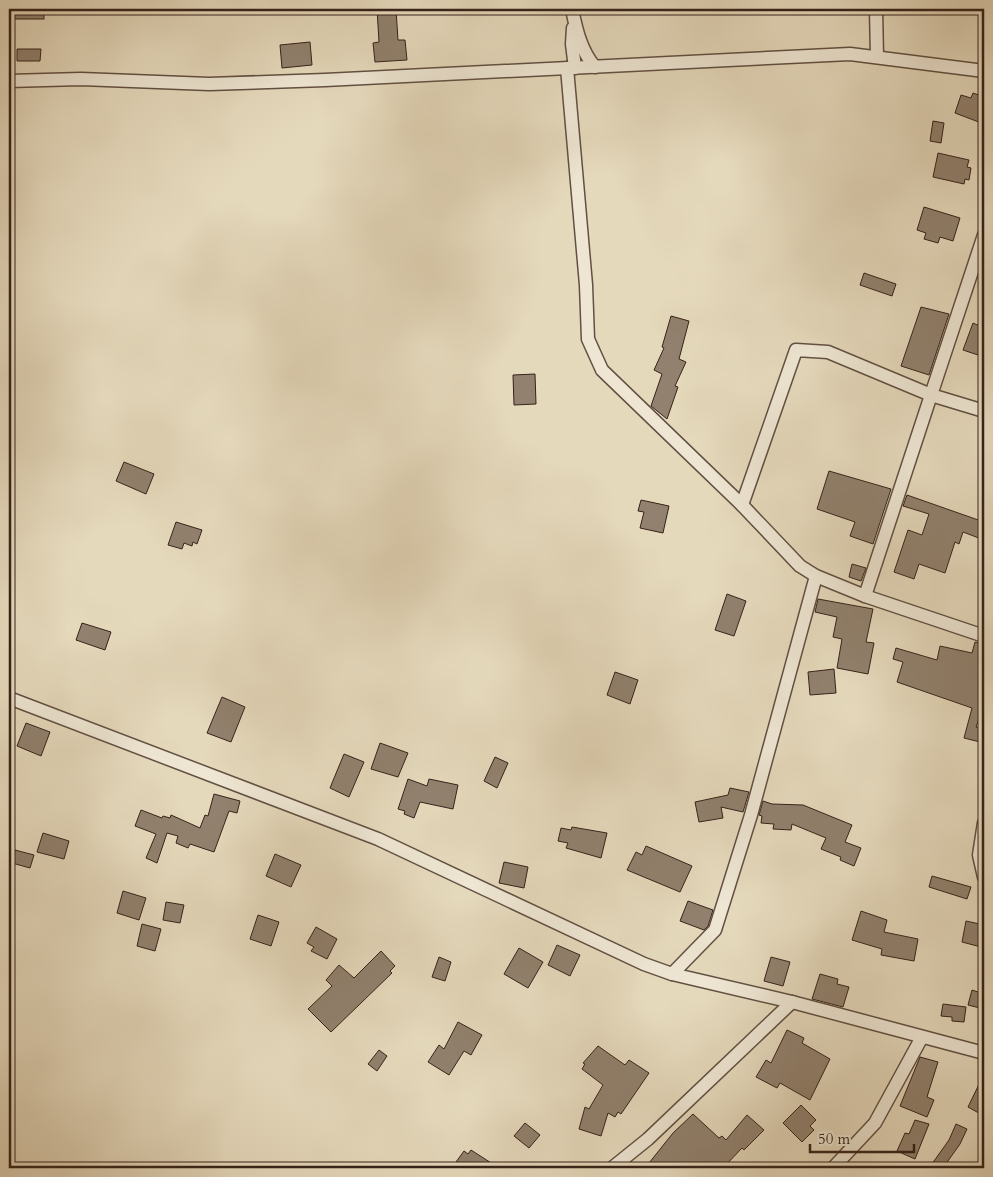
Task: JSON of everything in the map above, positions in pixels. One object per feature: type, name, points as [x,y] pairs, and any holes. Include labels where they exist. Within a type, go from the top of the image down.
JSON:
[{"type":"street","points":[[876,9],[877,57]]},
{"type":"street","points":[[573,13],[579,37],[588,58],[595,66]]},
{"type":"street","points":[[573,13],[571,68],[588,339],[602,370],[742,505],[800,566],[816,576],[865,596],[984,636]]},
{"type":"street","points":[[9,81],[81,79],[209,84],[850,54],[984,71]]},
{"type":"street","points":[[865,596],[984,235]]},
{"type":"street","points":[[742,505],[796,350],[828,352],[931,395],[984,411]]},
{"type":"street","points":[[672,974],[715,930],[751,815],[816,576]]},
{"type":"street","points":[[9,698],[378,839],[644,964],[672,974],[792,1002],[984,1053]]},
{"type":"street","points":[[984,823],[979,855],[984,877]]},
{"type":"street","points":[[612,1168],[648,1139],[792,1002]]},
{"type":"street","points":[[833,1168],[875,1122],[922,1036]]},
{"type":"building","points":[[9,9],[44,9],[44,19],[9,19]]},
{"type":"building","points":[[377,9],[396,9],[398,40],[405,40],[407,60],[375,62],[373,43],[379,42]]},
{"type":"building","points":[[310,42],[312,65],[282,68],[280,45]]},
{"type":"building","points":[[17,49],[41,49],[40,61],[17,61]]},
{"type":"building","points":[[973,93],[984,97],[984,124],[955,113],[961,95],[971,98]]},
{"type":"building","points":[[933,121],[944,123],[941,143],[930,141]]},
{"type":"building","points":[[938,153],[969,160],[967,167],[971,168],[969,180],[965,179],[964,184],[933,177]]},
{"type":"building","points":[[924,207],[960,218],[953,241],[940,237],[938,243],[924,239],[926,233],[917,230]]},
{"type":"building","points":[[864,273],[896,284],[892,296],[860,285]]},
{"type":"building","points":[[921,307],[949,314],[929,375],[901,366]]},
{"type":"building","points":[[671,316],[689,321],[679,359],[686,362],[675,386],[678,387],[667,419],[651,406],[662,374],[654,370],[664,348],[662,347]]},
{"type":"building","points":[[973,323],[984,328],[984,357],[963,350]]},
{"type":"building","points":[[535,374],[536,404],[514,405],[513,375]]},
{"type":"building","points":[[124,462],[154,474],[146,494],[116,481]]},
{"type":"building","points":[[829,471],[891,489],[873,544],[850,536],[855,522],[817,509]]},
{"type":"building","points":[[907,495],[984,522],[984,540],[963,532],[959,544],[955,542],[945,573],[919,564],[914,579],[894,572],[908,530],[922,535],[929,514],[903,506]]},
{"type":"building","points":[[641,500],[669,506],[663,533],[640,528],[644,512],[638,511]]},
{"type":"building","points":[[176,522],[202,530],[197,544],[193,542],[192,546],[184,543],[182,549],[168,545]]},
{"type":"building","points":[[852,564],[866,568],[861,581],[849,577]]},
{"type":"building","points":[[727,594],[746,601],[734,636],[715,630]]},
{"type":"building","points":[[818,599],[873,609],[866,642],[874,643],[868,674],[837,668],[842,639],[833,637],[837,617],[815,612]]},
{"type":"building","points":[[82,623],[111,632],[105,650],[76,640]]},
{"type":"building","points":[[975,642],[984,644],[984,705],[976,727],[984,729],[984,743],[964,738],[972,708],[897,682],[903,662],[893,659],[896,648],[937,660],[940,646],[972,653]]},
{"type":"building","points":[[834,669],[836,693],[810,695],[808,672]]},
{"type":"building","points":[[615,672],[638,680],[630,704],[607,695]]},
{"type":"building","points":[[222,697],[245,707],[231,742],[207,733]]},
{"type":"building","points":[[26,723],[50,732],[41,756],[17,746]]},
{"type":"building","points":[[380,743],[408,753],[398,777],[371,769]]},
{"type":"building","points":[[344,754],[364,762],[349,797],[330,788]]},
{"type":"building","points":[[495,757],[508,763],[497,788],[484,781]]},
{"type":"building","points":[[408,779],[427,786],[429,779],[458,785],[453,809],[420,802],[414,818],[404,814],[405,811],[398,809]]},
{"type":"building","points":[[730,788],[749,792],[743,812],[721,807],[723,818],[699,822],[695,802],[728,795]]},
{"type":"building","points":[[214,794],[240,801],[237,813],[229,811],[214,852],[190,844],[188,848],[176,843],[178,836],[167,833],[157,863],[146,858],[156,834],[135,826],[141,810],[162,818],[163,816],[170,818],[171,815],[200,828],[205,815],[208,816]]},
{"type":"building","points":[[763,801],[772,804],[803,805],[852,825],[845,842],[861,848],[854,866],[840,860],[841,857],[821,849],[826,838],[792,824],[791,830],[773,829],[774,824],[761,823],[762,816],[759,815]]},
{"type":"building","points":[[572,827],[607,833],[601,858],[566,848],[568,843],[558,841],[561,828],[571,830]]},
{"type":"building","points":[[43,833],[69,841],[64,859],[37,852]]},
{"type":"building","points":[[646,846],[692,866],[680,892],[627,870],[636,852],[642,855]]},
{"type":"building","points":[[15,850],[34,855],[30,868],[12,863]]},
{"type":"building","points":[[275,854],[301,865],[291,887],[266,876]]},
{"type":"building","points":[[504,862],[528,867],[524,888],[499,883]]},
{"type":"building","points":[[932,876],[971,887],[967,899],[929,887]]},
{"type":"building","points":[[123,891],[146,898],[139,920],[117,913]]},
{"type":"building","points":[[688,901],[713,910],[708,926],[704,930],[680,921]]},
{"type":"building","points":[[166,902],[184,905],[180,923],[163,920]]},
{"type":"building","points":[[861,911],[887,920],[884,932],[918,939],[914,961],[881,955],[882,949],[852,940]]},
{"type":"building","points":[[258,915],[279,922],[271,946],[250,939]]},
{"type":"building","points":[[966,921],[984,925],[981,947],[962,942]]},
{"type":"building","points":[[142,924],[161,929],[155,951],[137,946]]},
{"type":"building","points":[[316,927],[337,939],[327,959],[311,951],[314,947],[307,943]]},
{"type":"building","points":[[557,945],[580,955],[570,976],[548,965]]},
{"type":"building","points":[[519,948],[543,962],[528,988],[504,974]]},
{"type":"building","points":[[381,951],[395,966],[390,971],[392,973],[331,1032],[308,1009],[332,986],[326,980],[339,965],[354,978]]},
{"type":"building","points":[[439,957],[451,962],[445,981],[432,977]]},
{"type":"building","points":[[771,957],[790,962],[783,986],[764,981]]},
{"type":"building","points":[[820,974],[838,979],[837,984],[849,987],[843,1007],[812,999]]},
{"type":"building","points":[[972,990],[984,994],[984,1009],[968,1005]]},
{"type":"building","points":[[943,1004],[966,1007],[964,1022],[952,1021],[952,1017],[941,1016]]},
{"type":"building","points":[[458,1022],[482,1035],[471,1055],[464,1051],[449,1075],[428,1062],[439,1045],[444,1049]]},
{"type":"building","points":[[787,1030],[804,1038],[802,1043],[830,1059],[810,1100],[780,1083],[777,1088],[756,1077],[766,1060],[771,1063]]},
{"type":"building","points":[[598,1046],[625,1065],[629,1060],[649,1073],[621,1114],[618,1112],[615,1117],[608,1113],[601,1136],[579,1129],[585,1107],[589,1109],[603,1085],[582,1069],[585,1064],[583,1063]]},
{"type":"building","points":[[379,1050],[387,1056],[377,1071],[368,1064]]},
{"type":"building","points":[[920,1057],[938,1062],[927,1097],[934,1100],[927,1117],[900,1106]]},
{"type":"building","points":[[984,1074],[984,1116],[968,1107]]},
{"type":"building","points":[[801,1105],[816,1120],[810,1126],[814,1130],[802,1142],[783,1123]]},
{"type":"building","points":[[693,1114],[719,1138],[722,1136],[726,1140],[747,1115],[764,1130],[744,1150],[742,1148],[723,1168],[645,1168],[673,1133]]},
{"type":"building","points":[[915,1120],[929,1124],[915,1159],[897,1151],[905,1133],[909,1134]]},
{"type":"building","points":[[525,1123],[540,1135],[529,1148],[514,1136]]},
{"type":"building","points":[[956,1124],[967,1129],[960,1144],[943,1168],[929,1168],[949,1140]]},
{"type":"building","points":[[471,1150],[499,1168],[465,1168],[456,1162],[464,1151],[468,1154]]}]
